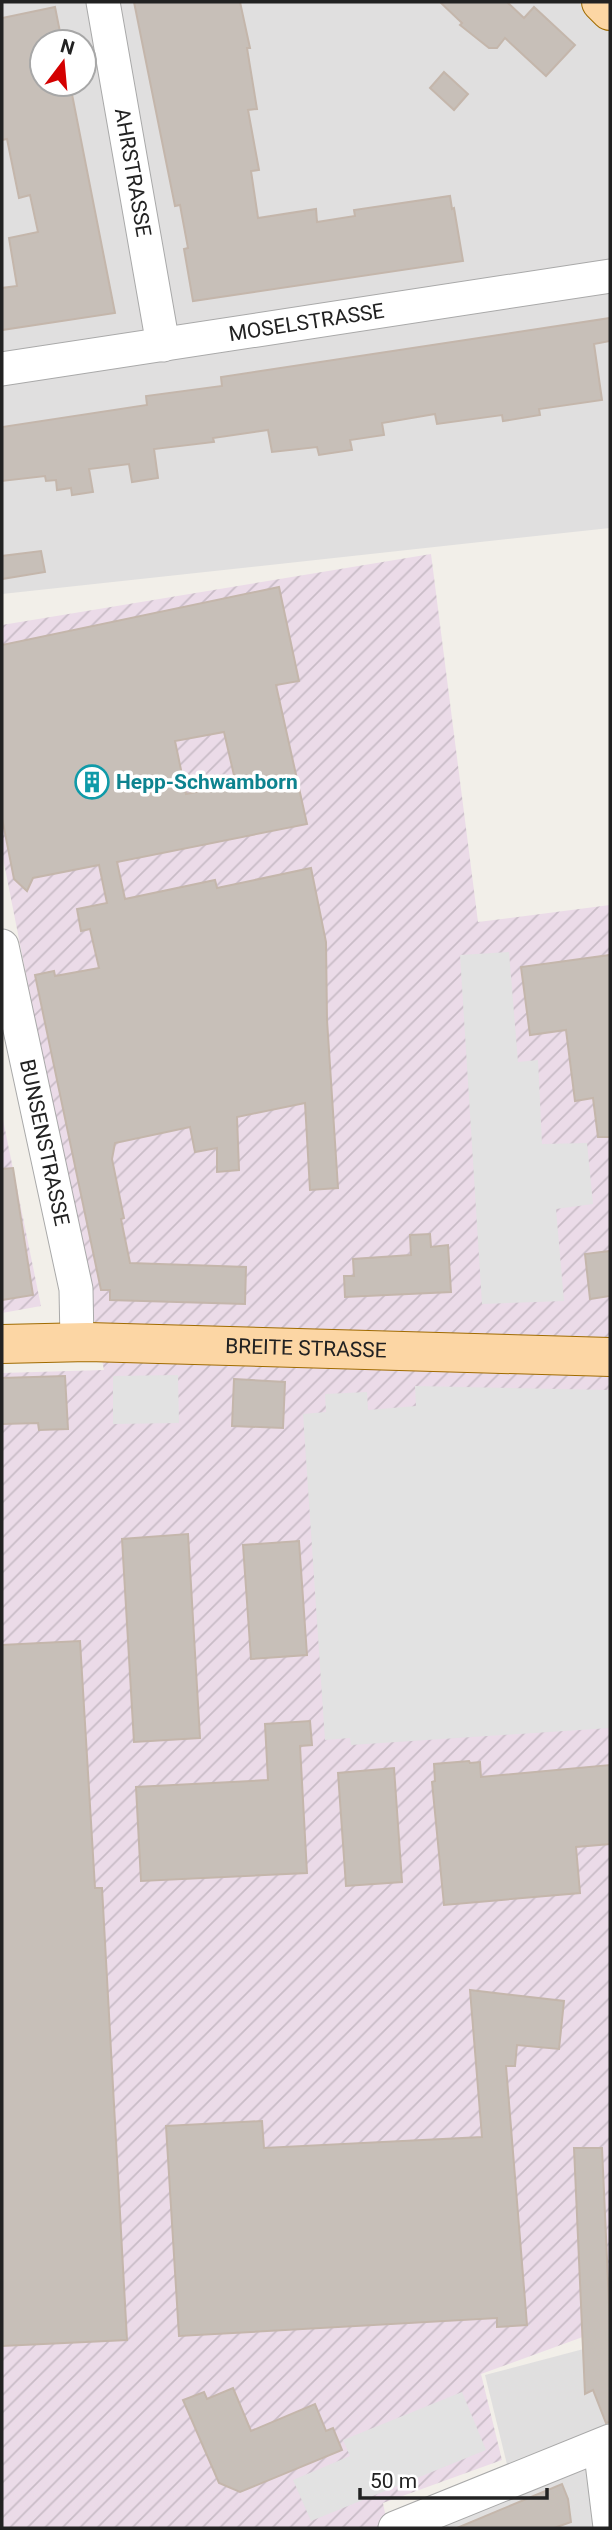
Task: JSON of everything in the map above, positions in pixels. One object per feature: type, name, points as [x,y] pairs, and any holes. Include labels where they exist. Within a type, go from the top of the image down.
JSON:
[{"type":"main road","points":[[601,2],[610,11]]},
{"type":"main road","name":"BREITE STRASSE","points":[[2,1344],[77,1342],[610,1357]]},
{"type":"street","name":"AHRSTRASSE","points":[[103,2],[163,345]]},
{"type":"street","name":"MOSELSTRASSE","points":[[2,369],[610,276]]},
{"type":"street","name":"BUNSENSTRASSE","points":[[2,946],[76,1289],[77,1342]]},
{"type":"street","points":[[395,2528],[605,2443],[610,2527]]},
{"type":"shaded area","points":[[2,2],[610,2],[610,528],[2,594]]},
{"type":"shaded area","points":[[431,554],[478,922],[610,905],[610,2327],[481,2374],[502,2460],[383,2503],[388,2528],[2,2528],[2,1373],[104,1370],[2,853],[2,625]]},
{"type":"shaded area","points":[[509,952],[518,1062],[538,1060],[542,1144],[587,1143],[593,1204],[556,1209],[564,1301],[482,1304],[460,955]]},
{"type":"shaded area","points":[[2,1115],[41,1306],[2,1313]]},
{"type":"shaded area","points":[[178,1375],[179,1423],[113,1424],[113,1376]]},
{"type":"shaded area","points":[[415,1386],[610,1390],[610,1728],[351,1745],[350,1738],[325,1740],[303,1414],[326,1412],[325,1394],[367,1392],[368,1410],[416,1406]]},
{"type":"shaded area","points":[[610,2342],[610,2528],[435,2528],[515,2497],[485,2375]]},
{"type":"shaded area","points":[[462,2392],[486,2450],[311,2521],[293,2480],[350,2456],[343,2440]]},
{"type":"building","points":[[134,2],[240,2],[250,48],[247,48],[257,109],[248,110],[259,170],[251,171],[258,218],[316,209],[317,222],[355,216],[354,210],[450,196],[463,261],[193,301],[184,249],[188,248],[180,205],[175,206]]},
{"type":"building","points":[[440,2],[507,2],[524,18],[534,7],[575,45],[546,76],[505,38],[497,48],[489,48],[460,25],[462,23]]},
{"type":"building","points":[[55,7],[59,28],[28,28],[28,98],[73,98],[115,313],[2,330],[2,288],[17,286],[9,238],[38,232],[30,195],[19,198],[7,139],[2,140],[2,18]]},
{"type":"building","points":[[444,72],[468,94],[454,110],[430,88]]},
{"type":"building","points":[[610,318],[610,341],[594,344],[602,400],[539,409],[540,415],[503,421],[502,415],[437,424],[435,414],[382,423],[384,435],[350,440],[352,450],[319,455],[317,447],[272,452],[268,430],[213,438],[214,442],[154,449],[158,478],[132,482],[129,464],[89,469],[93,492],[72,495],[71,488],[57,490],[56,480],[46,481],[45,476],[2,481],[2,427],[147,405],[146,396],[222,386],[221,377]]},
{"type":"building","points":[[41,551],[45,572],[2,579],[2,556]]},
{"type":"building","points":[[279,587],[299,681],[276,685],[307,824],[117,862],[125,899],[215,880],[217,888],[311,868],[326,942],[327,1020],[338,1188],[310,1190],[305,1103],[237,1117],[239,1170],[217,1172],[217,1148],[195,1152],[190,1127],[115,1143],[112,1159],[130,1263],[246,1267],[245,1304],[110,1300],[110,1290],[101,1290],[35,975],[54,971],[55,976],[99,968],[90,929],[81,931],[77,909],[107,903],[99,865],[33,878],[27,891],[14,879],[2,818],[2,645]],"holes":[[[224,732],[236,784],[186,794],[175,741]]]},
{"type":"building","points":[[610,955],[610,1137],[598,1137],[593,1098],[575,1101],[566,1030],[530,1035],[521,967]]},
{"type":"building","points":[[13,1168],[33,1295],[2,1300],[2,1169]]},
{"type":"building","points":[[430,1234],[431,1247],[448,1245],[451,1292],[345,1297],[344,1276],[354,1276],[353,1259],[411,1255],[410,1235]]},
{"type":"building","points":[[610,1251],[610,1296],[590,1299],[585,1254]]},
{"type":"building","points":[[65,1376],[68,1429],[39,1430],[38,1423],[2,1424],[2,1378]]},
{"type":"building","points":[[234,1379],[285,1382],[283,1428],[232,1426]]},
{"type":"building","points":[[188,1534],[200,1738],[134,1742],[122,1539]]},
{"type":"building","points":[[299,1541],[307,1655],[251,1659],[243,1545]]},
{"type":"building","points":[[80,1641],[95,1888],[102,1888],[127,2340],[2,2346],[2,1645]]},
{"type":"building","points":[[310,1721],[312,1745],[300,1746],[307,1873],[141,1881],[136,1787],[268,1780],[265,1724]]},
{"type":"building","points":[[480,1762],[481,1777],[610,1765],[610,1844],[576,1847],[580,1893],[444,1905],[432,1782],[435,1781],[434,1764]]},
{"type":"building","points":[[394,1768],[402,1882],[346,1886],[338,1773]]},
{"type":"building","points":[[470,1990],[564,2001],[559,2049],[517,2045],[515,2066],[506,2066],[527,2325],[497,2327],[497,2318],[179,2336],[166,2126],[262,2121],[264,2148],[482,2137]]},
{"type":"building","points":[[574,2148],[602,2148],[610,2325],[610,2422],[606,2423],[593,2390],[585,2394]]},
{"type":"building","points":[[233,2388],[251,2431],[315,2404],[326,2431],[333,2428],[342,2450],[240,2492],[219,2483],[183,2400],[204,2392],[207,2399]]},
{"type":"building","points":[[562,2484],[568,2499],[571,2522],[554,2528],[457,2528]]},
{"type":"place","name":"Hepp-Schwamborn","points":[[92,782]]}]
